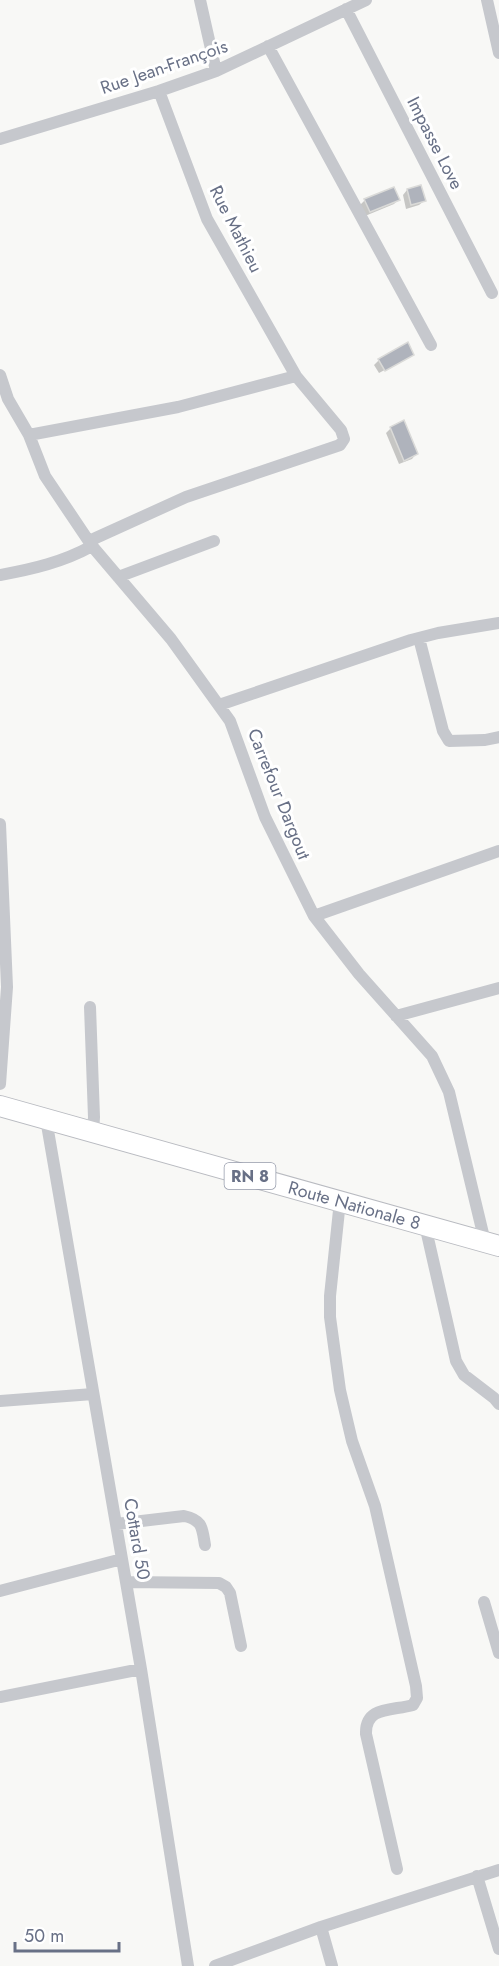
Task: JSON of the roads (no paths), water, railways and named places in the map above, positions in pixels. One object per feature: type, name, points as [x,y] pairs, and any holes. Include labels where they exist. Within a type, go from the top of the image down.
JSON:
[{"type":"main road","name":"Route Nationale 8","points":[[0,1106],[492,1244]]},
{"type":"street","points":[[200,0],[216,71]]},
{"type":"street","name":"Rue Jean-François","points":[[0,139],[159,91],[216,71],[366,0]]},
{"type":"street","points":[[487,0],[499,52]]},
{"type":"street","name":"Impasse Love","points":[[346,9],[492,293]]},
{"type":"street","points":[[268,46],[432,345]]},
{"type":"street","name":"Rue Mathieu","points":[[91,544],[186,497],[340,445],[344,439],[341,430],[296,376],[207,219],[159,91]]},
{"type":"street","name":"Carrefour Dargout","points":[[0,375],[8,399],[29,435],[45,476],[91,544],[171,639],[230,721],[265,817],[314,916],[359,974],[432,1056],[448,1092],[492,1244]]},
{"type":"street","points":[[29,435],[178,407],[296,376]]},
{"type":"street","points":[[118,577],[214,542]]},
{"type":"street","points":[[0,575],[73,557],[91,544]]},
{"type":"street","points":[[219,705],[419,638],[499,623]]},
{"type":"street","points":[[419,638],[443,731],[449,741],[499,738]]},
{"type":"street","points":[[0,825],[7,987],[0,1084]]},
{"type":"street","points":[[314,916],[499,852]]},
{"type":"street","points":[[396,1016],[499,988]]},
{"type":"street","points":[[90,1007],[93,1132]]},
{"type":"street","name":"Cottard 50","points":[[46,1119],[141,1669],[188,1966]]},
{"type":"street","points":[[340,1201],[330,1296],[330,1317],[340,1390],[352,1441],[375,1506],[416,1686],[417,1698],[413,1706],[376,1713],[369,1717],[366,1723],[366,1734],[397,1869]]},
{"type":"street","points":[[425,1225],[456,1361],[464,1375],[499,1404]]},
{"type":"street","points":[[0,1401],[93,1394]]},
{"type":"street","points":[[116,1524],[184,1516],[195,1518],[201,1526],[205,1545]]},
{"type":"street","points":[[0,1591],[122,1559]]},
{"type":"street","points":[[126,1582],[219,1583],[230,1593],[241,1646]]},
{"type":"street","points":[[484,1602],[499,1653]]},
{"type":"street","points":[[0,1697],[141,1669]]},
{"type":"street","points":[[215,1966],[321,1927],[499,1870]]},
{"type":"street","points":[[477,1876],[499,1949]]},
{"type":"street","points":[[321,1927],[332,1966]]}]
